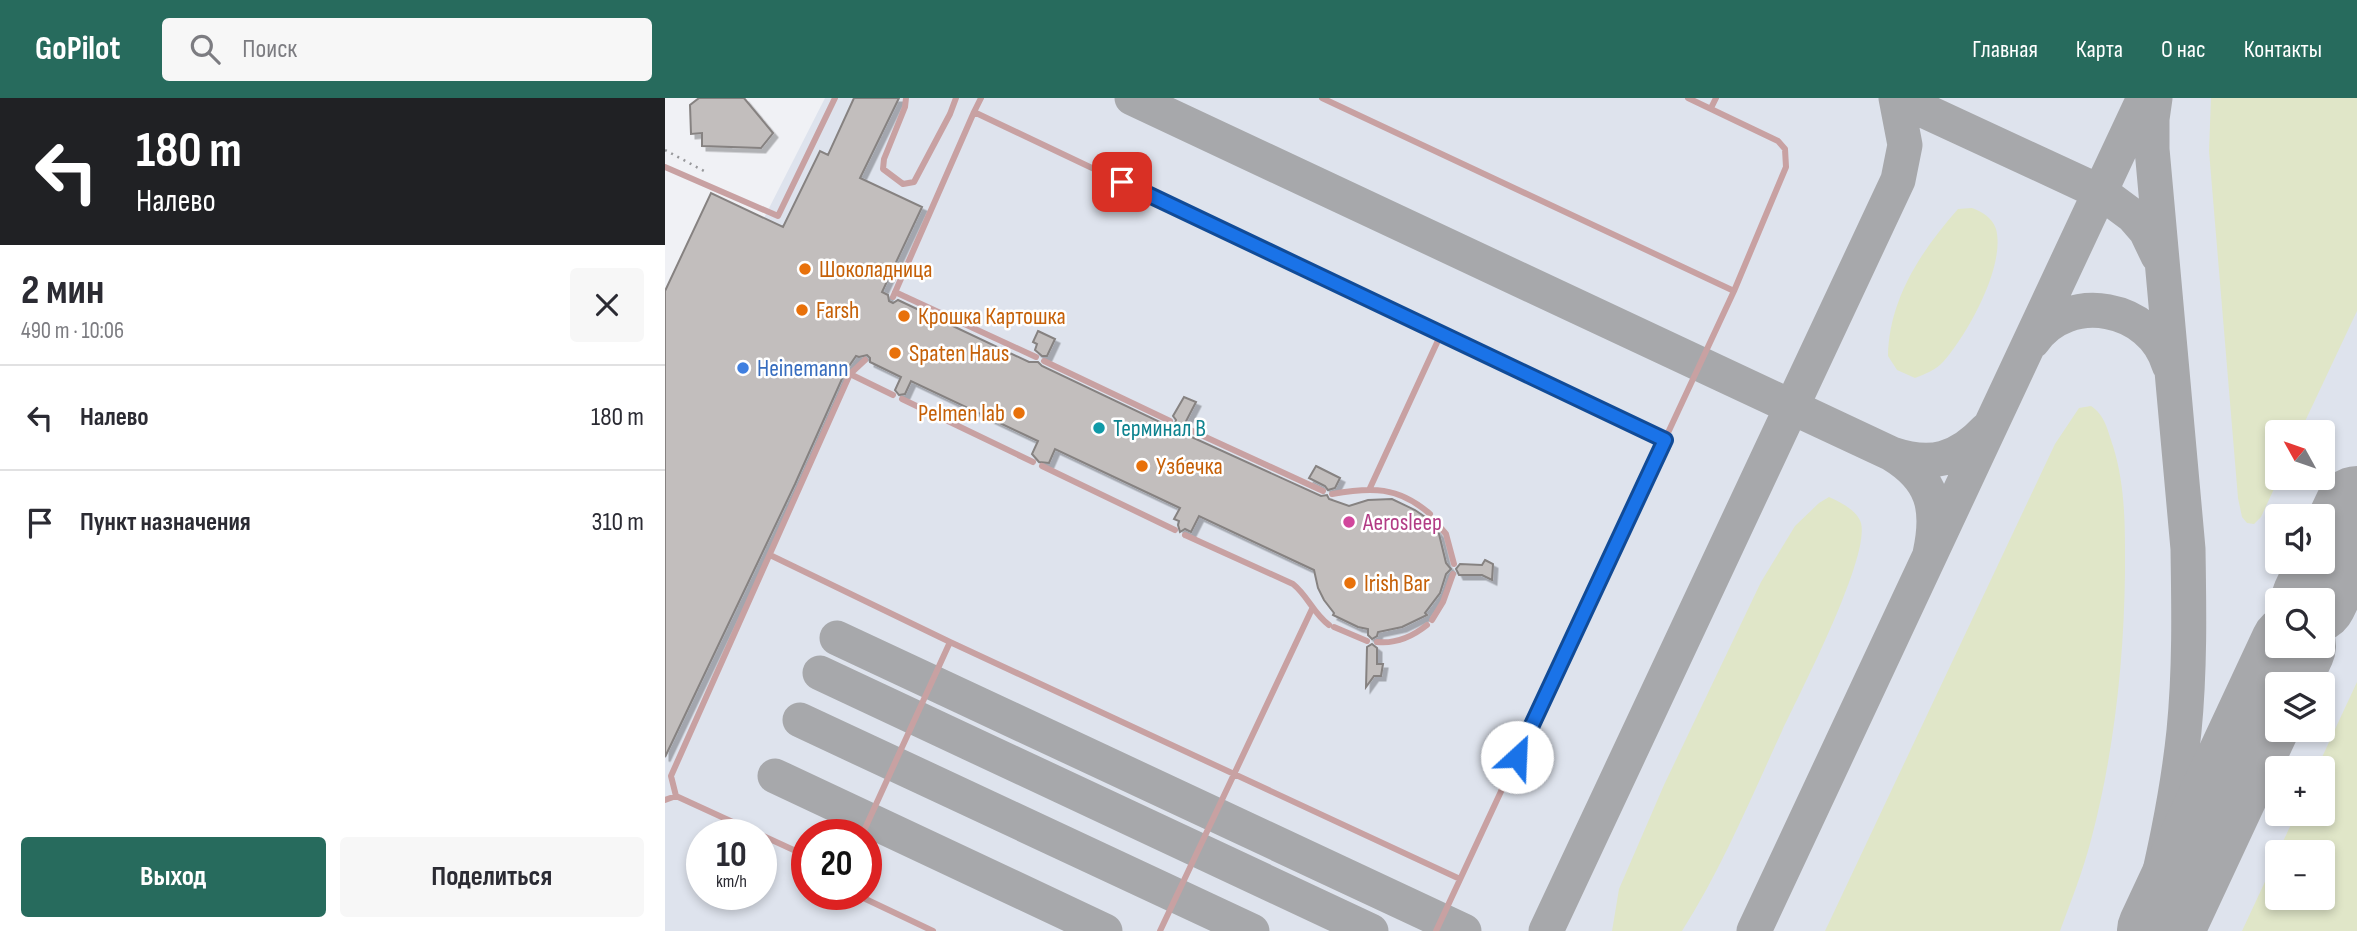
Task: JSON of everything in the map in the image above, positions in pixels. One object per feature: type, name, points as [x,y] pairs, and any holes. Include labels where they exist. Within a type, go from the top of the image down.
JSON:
[{"type":"lane","points":[[665,167],[778,216],[835,98]]},
{"type":"lane","points":[[906,98],[905,107],[884,159],[884,169],[903,184],[914,182],[956,98]]},
{"type":"lane","points":[[981,98],[894,295],[1036,357]]},
{"type":"lane","points":[[1322,98],[1734,292]]},
{"type":"lane","points":[[1436,931],[1734,292],[1786,167],[1787,155],[1783,145],[1772,137],[1688,98]]},
{"type":"lane","points":[[1710,108],[1716,98]]},
{"type":"lane","points":[[974,112],[1665,440]]},
{"type":"lane","points":[[1370,488],[1441,334]]},
{"type":"lane","points":[[665,788],[850,374],[865,360]]},
{"type":"lane","points":[[1044,361],[1170,421]]},
{"type":"lane","points":[[850,374],[893,395]]},
{"type":"lane","points":[[902,399],[1033,462]]},
{"type":"lane","points":[[1188,429],[1323,491]]},
{"type":"lane","points":[[1042,466],[1175,530]]},
{"type":"lane","points":[[1332,494],[1370,488],[1409,498],[1432,517],[1446,534],[1454,564]]},
{"type":"lane","points":[[1185,535],[1293,584],[1303,592],[1312,609],[1331,626],[1367,641]]},
{"type":"lane","points":[[770,555],[950,642],[1459,879]]},
{"type":"lane","points":[[1377,642],[1397,642],[1411,636],[1429,622],[1443,602],[1453,575]]},
{"type":"lane","points":[[1160,931],[1312,609]]},
{"type":"lane","points":[[869,819],[950,642]]},
{"type":"lane","points":[[671,776],[676,796]]},
{"type":"lane","points":[[665,800],[676,796],[726,819]]},
{"type":"lane","points":[[882,907],[933,931]]},
{"type":"shaded area","points":[[825,98],[2357,98],[2357,931],[665,931],[665,291],[764,218]]},
{"type":"green space","points":[[2211,98],[2357,98],[2357,311],[2306,420],[2265,420],[2265,490],[2273,490],[2261,517],[2254,524],[2247,523],[2242,517],[2238,498],[2209,151]]},
{"type":"green space","points":[[1972,208],[1989,218],[1996,229],[1998,244],[1990,280],[1973,318],[1953,350],[1937,367],[1915,378],[1897,370],[1888,356],[1894,315],[1909,277],[1932,242],[1958,209]]},
{"type":"green space","points":[[2091,406],[2100,414],[2108,429],[2123,493],[2123,640],[2112,741],[2099,807],[2084,863],[2060,931],[1825,931],[2055,444],[2079,408]]},
{"type":"green space","points":[[1829,497],[1852,510],[1861,523],[1861,540],[1855,565],[1832,626],[1723,858],[1682,931],[1612,931],[1619,889],[1664,785],[1761,582],[1795,526]]},
{"type":"green space","points":[[2357,682],[2357,931],[2242,931],[2265,882],[2265,910],[2335,910],[2335,840],[2284,840],[2290,826],[2335,826],[2335,756],[2323,756],[2329,742],[2335,742],[2335,729]]},
{"type":"building","points":[[699,98],[744,98],[773,133],[761,148],[702,146],[702,133],[691,134],[690,105]]},
{"type":"building","name":"Терминал B","points":[[854,98],[899,98],[860,178],[922,207],[882,292],[888,295],[889,301],[893,303],[898,300],[1029,362],[1038,362],[1168,426],[1175,424],[1173,416],[1184,397],[1196,402],[1183,427],[1185,434],[1321,496],[1327,495],[1329,499],[1349,506],[1368,500],[1392,499],[1415,510],[1428,519],[1439,534],[1446,563],[1451,569],[1446,574],[1440,593],[1425,613],[1427,615],[1402,627],[1378,632],[1372,639],[1368,635],[1368,629],[1333,615],[1318,588],[1314,570],[1199,516],[1191,532],[1185,529],[1180,532],[1179,521],[1174,519],[1180,508],[1055,449],[1049,463],[1039,462],[1032,454],[1038,441],[911,381],[905,394],[899,395],[895,390],[901,377],[870,362],[867,355],[856,356],[845,372],[795,484],[665,757],[665,291],[711,193],[783,227],[820,151],[828,155]]},
{"type":"building","points":[[1038,331],[1055,339],[1047,356],[1042,356],[1035,350],[1037,344],[1033,342]]},
{"type":"building","points":[[1316,466],[1340,478],[1335,488],[1328,490],[1309,478]]},
{"type":"building","points":[[1485,560],[1493,564],[1492,580],[1482,575],[1459,575],[1456,569],[1460,564],[1482,565]]},
{"type":"building","points":[[1372,644],[1377,648],[1377,664],[1383,664],[1381,676],[1374,676],[1366,687],[1367,647]]},
{"type":"taxiway","points":[[1132,98],[1892,454],[1917,474],[1930,496],[1934,522],[1930,554]]},
{"type":"taxiway","points":[[1546,931],[1898,180],[1905,145],[1896,98]]},
{"type":"taxiway","points":[[1897,98],[2102,193],[2133,216],[2146,231],[2158,256]]},
{"type":"taxiway","points":[[1754,931],[2144,98]]},
{"type":"taxiway","points":[[2146,931],[2177,782],[2186,708],[2189,640],[2188,549],[2152,149],[2155,98]]},
{"type":"taxiway","points":[[2033,341],[2048,325],[2067,315],[2087,311],[2108,312],[2128,318],[2145,329],[2160,345],[2169,365]]},
{"type":"taxiway","points":[[1892,454],[1919,460],[1943,458],[1965,448],[1986,430]]},
{"type":"taxiway","points":[[837,638],[1464,931]]},
{"type":"taxiway","points":[[820,673],[1371,931]]},
{"type":"taxiway","points":[[800,720],[1252,931]]},
{"type":"taxiway","points":[[775,776],[1105,931]]},
{"type":"runway","points":[[2320,588],[2357,509]]},
{"type":"runway","points":[[2160,931],[2287,658]]},
{"type":"place","name":"Шоколадница","points":[[805,269]]},
{"type":"place","name":"Farsh","points":[[802,310]]},
{"type":"place","name":"Крошка Картошка","points":[[904,316]]},
{"type":"place","name":"Spaten Haus","points":[[895,353]]},
{"type":"place","name":"Heinemann","points":[[743,368]]},
{"type":"place","name":"Pelmen lab","points":[[1019,413]]},
{"type":"place","name":"Терминал B","points":[[1099,428]]},
{"type":"place","name":"Узбечка","points":[[1142,466]]},
{"type":"place","name":"Aerosleep","points":[[1349,522]]},
{"type":"place","name":"Irish Bar","points":[[1350,583]]},
{"type":"route","points":[[1122,182],[1665,440],[1517,757]]}]
